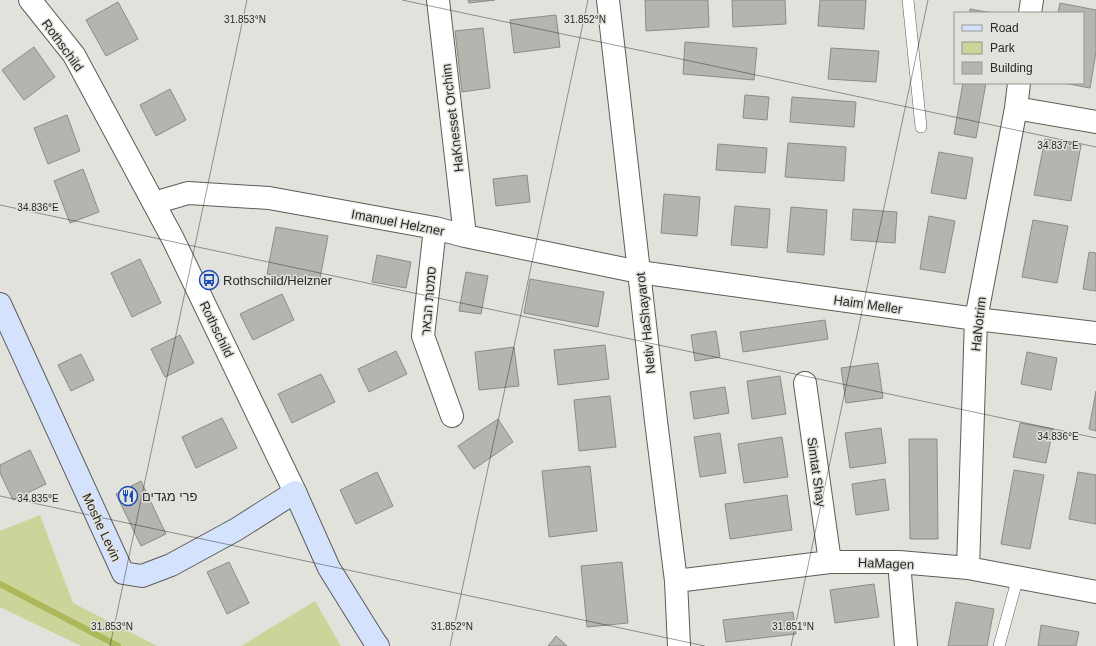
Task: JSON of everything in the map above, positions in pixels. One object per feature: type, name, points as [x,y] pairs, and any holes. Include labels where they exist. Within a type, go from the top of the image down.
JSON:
[{"type":"main road","name":"Moshe Levin","points":[[0,304],[123,574],[142,576],[171,565],[237,529],[295,492]]},
{"type":"main road","name":"Rothschild","points":[[295,492],[329,568],[378,646]]},
{"type":"street","name":"Rothschild","points":[[30,0],[74,55],[154,203],[173,239],[295,492]]},
{"type":"street","name":"HaKnesset Orchim","points":[[438,0],[465,236]]},
{"type":"street","name":"Netiv HaShayarot","points":[[608,0],[657,429],[676,581],[679,646]]},
{"type":"street","points":[[1030,12],[1032,0]]},
{"type":"street","name":"HaNotrim","points":[[968,568],[976,319],[1016,108],[1019,84]]},
{"type":"street","points":[[1016,108],[1096,122]]},
{"type":"street","name":"Imanuel Helzner","points":[[154,203],[188,193],[269,198],[436,228],[465,236],[639,272]]},
{"type":"street","name":"סמטת הבאר","points":[[436,228],[423,336],[452,416]]},
{"type":"street","name":"Haim Meller","points":[[639,272],[976,319],[1096,333]]},
{"type":"street","name":"Simtat Shay","points":[[805,383],[830,562]]},
{"type":"street","name":"HaMagen","points":[[676,581],[830,562],[899,562],[968,568],[1096,592]]},
{"type":"street","points":[[899,562],[906,646]]},
{"type":"lane","points":[[908,0],[921,127]]},
{"type":"lane","points":[[999,646],[1018,577]]},
{"type":"green space","points":[[40,515],[73,603],[157,646],[81,646],[0,607],[0,531]]},
{"type":"green space","points":[[315,601],[341,646],[241,646]]},
{"type":"building","points":[[468,0],[495,0],[469,3]]},
{"type":"building","points":[[645,0],[708,0],[709,27],[646,31]]},
{"type":"building","points":[[732,0],[785,0],[786,24],[733,27]]},
{"type":"building","points":[[820,0],[866,0],[864,29],[818,26]]},
{"type":"building","points":[[118,2],[138,39],[106,56],[86,20]]},
{"type":"building","points":[[1060,3],[1096,10],[1096,52],[1090,88],[1069,84],[1084,84],[1084,12],[1058,12]]},
{"type":"building","points":[[970,9],[986,12],[970,12]]},
{"type":"building","points":[[556,15],[560,47],[514,53],[510,20]]},
{"type":"building","points":[[483,28],[490,88],[462,92],[455,31]]},
{"type":"building","points":[[685,42],[757,48],[754,80],[683,74]]},
{"type":"building","points":[[34,47],[55,77],[24,100],[2,70]]},
{"type":"building","points":[[831,48],[879,51],[876,82],[828,79]]},
{"type":"building","points":[[963,84],[986,84],[976,138],[954,134]]},
{"type":"building","points":[[170,89],[186,120],[156,136],[140,105]]},
{"type":"building","points":[[745,95],[769,97],[767,120],[743,118]]},
{"type":"building","points":[[792,97],[856,102],[854,127],[790,122]]},
{"type":"building","points":[[67,115],[80,151],[48,164],[34,128]]},
{"type":"building","points":[[1045,139],[1081,145],[1071,201],[1034,195]]},
{"type":"building","points":[[788,143],[846,147],[844,181],[785,177]]},
{"type":"building","points":[[718,144],[767,148],[765,173],[716,170]]},
{"type":"building","points":[[939,152],[973,158],[966,199],[931,193]]},
{"type":"building","points":[[83,169],[99,212],[70,223],[54,181]]},
{"type":"building","points":[[527,175],[530,202],[496,206],[493,179]]},
{"type":"building","points":[[664,194],[700,197],[697,236],[661,233]]},
{"type":"building","points":[[735,206],[770,209],[767,248],[731,245]]},
{"type":"building","points":[[791,207],[827,210],[824,255],[787,252]]},
{"type":"building","points":[[853,209],[897,212],[895,243],[851,240]]},
{"type":"building","points":[[929,216],[955,221],[945,273],[920,269]]},
{"type":"building","points":[[1033,220],[1068,226],[1057,283],[1022,277]]},
{"type":"building","points":[[276,227],[328,236],[319,284],[267,274]]},
{"type":"building","points":[[1089,252],[1096,253],[1096,291],[1083,289]]},
{"type":"building","points":[[377,255],[411,262],[406,288],[372,282]]},
{"type":"building","points":[[140,259],[161,303],[132,317],[111,273]]},
{"type":"building","points":[[466,272],[488,276],[481,314],[459,311]]},
{"type":"building","points":[[530,279],[604,292],[598,327],[524,313]]},
{"type":"building","points":[[282,294],[294,320],[253,340],[240,314]]},
{"type":"building","points":[[825,320],[828,339],[743,352],[740,332]]},
{"type":"building","points":[[716,331],[720,357],[695,361],[691,335]]},
{"type":"building","points":[[180,335],[194,363],[165,377],[151,349]]},
{"type":"building","points":[[605,345],[609,379],[558,385],[554,350]]},
{"type":"building","points":[[514,347],[519,386],[479,390],[475,352]]},
{"type":"building","points":[[396,351],[407,374],[369,392],[358,369]]},
{"type":"building","points":[[1027,352],[1057,358],[1051,390],[1021,384]]},
{"type":"building","points":[[81,354],[94,380],[71,391],[58,365]]},
{"type":"building","points":[[878,363],[883,398],[846,403],[841,368]]},
{"type":"building","points":[[321,374],[335,402],[292,423],[278,394]]},
{"type":"building","points":[[780,376],[786,414],[752,419],[747,381]]},
{"type":"building","points":[[725,387],[729,413],[694,419],[690,392]]},
{"type":"building","points":[[1096,391],[1096,431],[1089,429]]},
{"type":"building","points":[[610,396],[616,447],[579,451],[574,400]]},
{"type":"building","points":[[222,418],[237,448],[196,468],[182,437]]},
{"type":"building","points":[[498,419],[513,442],[474,469],[458,446]]},
{"type":"building","points":[[1020,423],[1053,429],[1046,463],[1013,457]]},
{"type":"building","points":[[881,428],[886,463],[850,468],[845,433]]},
{"type":"building","points":[[720,433],[726,473],[700,477],[694,437]]},
{"type":"building","points":[[782,437],[788,477],[744,483],[738,444]]},
{"type":"building","points":[[909,439],[937,439],[938,539],[910,539]]},
{"type":"building","points":[[30,450],[46,484],[13,500],[0,473],[0,465]]},
{"type":"building","points":[[590,466],[597,531],[549,537],[542,471]]},
{"type":"building","points":[[1014,470],[1044,475],[1030,549],[1001,544]]},
{"type":"building","points":[[377,472],[393,506],[356,524],[340,490]]},
{"type":"building","points":[[1078,472],[1096,475],[1096,524],[1069,519]]},
{"type":"building","points":[[885,479],[889,510],[856,515],[852,484]]},
{"type":"building","points":[[141,481],[166,534],[141,546],[116,494]]},
{"type":"building","points":[[787,495],[792,530],[730,539],[725,504]]},
{"type":"building","points":[[229,562],[249,603],[227,614],[207,572]]},
{"type":"building","points":[[622,562],[628,623],[587,627],[581,566]]},
{"type":"building","points":[[874,584],[879,617],[835,623],[830,590]]},
{"type":"building","points":[[956,602],[994,609],[987,646],[948,646]]},
{"type":"building","points":[[793,612],[796,634],[726,642],[723,620]]},
{"type":"building","points":[[1041,625],[1079,632],[1076,646],[1038,646]]},
{"type":"building","points":[[556,636],[567,646],[548,646]]},
{"type":"waterway","points":[[0,584],[118,646]]},
{"type":"place","name":"Rothschild/Helzner","points":[[209,280]]},
{"type":"place","name":"פרי מגדים","points":[[128,496]]}]
